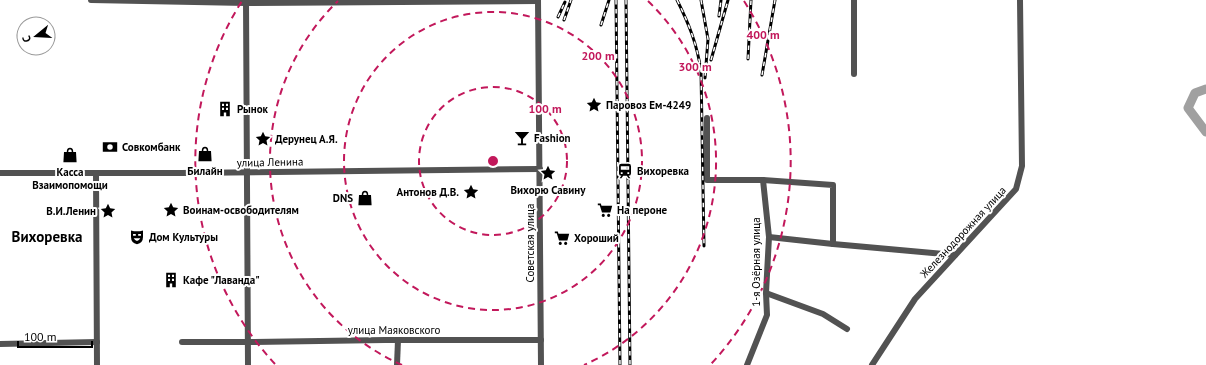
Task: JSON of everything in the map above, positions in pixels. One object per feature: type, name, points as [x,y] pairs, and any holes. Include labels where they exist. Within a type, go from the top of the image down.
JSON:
[{"type":"street","points":[[91,0],[246,2],[538,1]]},
{"type":"street","points":[[854,0],[854,74]]},
{"type":"street","name":"Железнодорожная улица","points":[[872,365],[915,299],[1016,189],[1022,166],[1020,0]]},
{"type":"street","name":"Советская улица","points":[[538,1],[541,365]]},
{"type":"street","points":[[246,2],[248,365]]},
{"type":"street","points":[[707,118],[707,180],[763,180],[833,185],[833,244]]},
{"type":"street","name":"улица Ленина","points":[[0,173],[540,169]]},
{"type":"street","points":[[96,173],[97,365]]},
{"type":"street","name":"1-я Озёрная улица","points":[[747,365],[767,315],[766,293],[769,237],[763,180]]},
{"type":"street","points":[[769,237],[955,255]]},
{"type":"street","points":[[766,293],[823,314],[847,329]]},
{"type":"street","points":[[397,365],[398,340]]},
{"type":"street","name":"улица Маяковского","points":[[182,342],[541,340]]},
{"type":"street","points":[[0,344],[97,342]]},
{"type":"waterway","name":"Вихоревка","points":[[1206,89],[1195,93],[1188,108],[1206,132]]},
{"type":"railway","points":[[564,20],[571,0]]},
{"type":"railway","points":[[601,25],[609,0]]},
{"type":"railway","points":[[616,0],[620,365]]},
{"type":"railway","points":[[626,0],[630,365]]},
{"type":"railway","points":[[677,0],[692,34],[701,71],[704,246]]},
{"type":"railway","points":[[701,0],[708,39],[705,78]]},
{"type":"railway","points":[[719,16],[721,0]]},
{"type":"railway","points":[[711,60],[728,0]]},
{"type":"railway","points":[[748,59],[751,0]]},
{"type":"railway","points":[[762,75],[775,0]]},
{"type":"railway","points":[[558,17],[565,2]]},
{"type":"place","name":"Паровоз Ем-4249","points":[[594,105]]},
{"type":"place","name":"Рынок","points":[[225,109]]},
{"type":"place","name":"Fashion","points":[[522,138]]},
{"type":"place","name":"Дерунец А.Я.","points":[[263,139]]},
{"type":"place","name":"Совкомбанк","points":[[110,147]]},
{"type":"place","name":"Билайн","points":[[205,154]]},
{"type":"place","name":"Касса Взаимопомощи","points":[[70,155]]},
{"type":"place","name":"Вихоревка","points":[[625,171]]},
{"type":"place","name":"Вихорю Савину","points":[[548,173]]},
{"type":"place","name":"Антонов Д.В.","points":[[471,192]]},
{"type":"place","name":"DNS","points":[[365,198]]},
{"type":"place","name":"Воинам-освободителям","points":[[171,210]]},
{"type":"place","name":"На пероне","points":[[605,210]]},
{"type":"place","name":"В.И.Ленин","points":[[108,211]]},
{"type":"place","name":"Дом Культуры","points":[[137,237]]},
{"type":"place","name":"Хороший","points":[[562,238]]},
{"type":"place","name":"Кафе \"Лаванда\"","points":[[171,280]]},
{"type":"district","name":"Вихоревка","points":[[47,236]]}]
